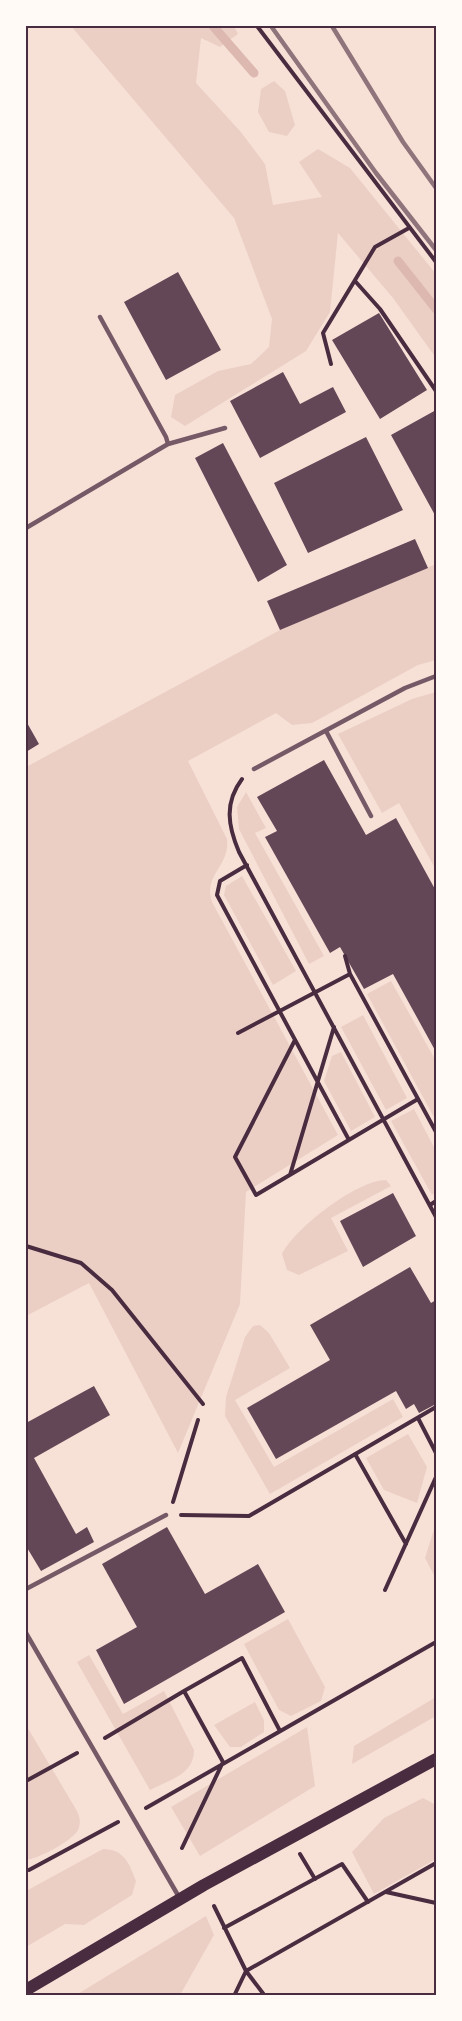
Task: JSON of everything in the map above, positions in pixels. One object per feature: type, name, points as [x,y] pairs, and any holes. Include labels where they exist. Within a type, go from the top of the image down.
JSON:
[{"type":"main road","points":[[26,1990],[180,1900],[436,1760]]},
{"type":"lane","points":[[100,317],[168,444]]},
{"type":"lane","points":[[26,528],[168,444],[225,428]]},
{"type":"lane","points":[[255,769],[405,688],[436,676]]},
{"type":"lane","points":[[326,731],[371,816]]},
{"type":"lane","points":[[26,1589],[167,1515]]},
{"type":"lane","points":[[26,1633],[180,1900]]},
{"type":"path","points":[[257,26],[436,262]]},
{"type":"path","points":[[331,364],[323,333],[375,247],[409,228]]},
{"type":"path","points":[[355,281],[380,309],[436,391]]},
{"type":"path","points":[[255,769],[242,779],[230,803],[232,835],[436,1217]]},
{"type":"path","points":[[247,865],[220,881],[217,895],[350,1140]]},
{"type":"path","points":[[345,956],[350,974],[436,1132]]},
{"type":"path","points":[[238,1033],[350,974]]},
{"type":"path","points":[[290,1176],[335,1026]]},
{"type":"path","points":[[295,1040],[235,1157],[256,1196],[418,1099]]},
{"type":"path","points":[[430,1205],[436,1201]]},
{"type":"path","points":[[26,1246],[81,1263],[112,1290],[203,1404]]},
{"type":"path","points":[[198,1420],[167,1515],[249,1516],[436,1407]]},
{"type":"path","points":[[418,1418],[436,1453]]},
{"type":"path","points":[[355,1454],[406,1544]]},
{"type":"path","points":[[385,1590],[436,1477]]},
{"type":"path","points":[[27,1871],[131,1815],[436,1642]]},
{"type":"path","points":[[224,1762],[184,1691],[242,1658],[280,1731]]},
{"type":"path","points":[[183,1848],[224,1762]]},
{"type":"path","points":[[291,1838],[315,1879]]},
{"type":"path","points":[[234,1995],[246,1971],[436,1863]]},
{"type":"path","points":[[224,1928],[342,1864],[368,1902]]},
{"type":"path","points":[[386,1892],[436,1903]]},
{"type":"path","points":[[214,1906],[246,1971],[265,1995]]},
{"type":"shaded area","points":[[71,26],[234,26],[238,34],[220,47],[201,38],[196,83],[240,131],[265,164],[273,205],[322,197],[299,162],[318,149],[350,168],[436,274],[436,358],[393,298],[338,233],[330,312],[306,351],[185,426],[171,417],[175,395],[218,371],[251,364],[269,347],[272,319],[234,218]]},
{"type":"shaded area","points":[[274,81],[285,91],[295,125],[287,136],[269,132],[258,112],[261,89]]},
{"type":"shaded area","points":[[436,564],[436,660],[418,665],[312,723],[292,725],[276,713],[188,761],[227,839],[225,857],[211,884],[212,902],[338,1135],[246,1192],[240,1304],[178,1453],[89,1283],[26,1316],[26,767],[280,630]]},
{"type":"shaded area","points":[[436,692],[436,870],[399,803],[382,813],[338,734],[412,699]]},
{"type":"shaded area","points":[[246,792],[266,828],[255,833],[324,956],[309,964],[239,829],[237,807]]},
{"type":"shaded area","points":[[242,876],[296,971],[273,985],[224,895],[226,886]]},
{"type":"shaded area","points":[[391,981],[436,1061],[436,1121],[367,994]]},
{"type":"shaded area","points":[[363,1015],[407,1098],[386,1110],[341,1027]]},
{"type":"shaded area","points":[[341,1052],[375,1117],[351,1131],[324,1081],[332,1056]]},
{"type":"shaded area","points":[[414,1109],[436,1151],[436,1192],[432,1195],[391,1121]]},
{"type":"shaded area","points":[[386,1180],[391,1186],[331,1218],[348,1251],[299,1275],[287,1270],[282,1254],[289,1243],[313,1219],[359,1188]]},
{"type":"shaded area","points":[[260,1325],[269,1333],[290,1368],[235,1400],[274,1467],[393,1399],[403,1417],[270,1494],[225,1416],[226,1397],[245,1337],[253,1326]]},
{"type":"shaded area","points":[[408,1434],[427,1467],[417,1503],[384,1490],[366,1458]]},
{"type":"shaded area","points":[[436,1523],[436,1579],[425,1558]]},
{"type":"shaded area","points":[[288,1619],[325,1687],[321,1701],[291,1716],[279,1710],[244,1644]]},
{"type":"shaded area","points":[[89,1655],[123,1714],[164,1691],[194,1750],[190,1765],[179,1776],[150,1790],[77,1662]]},
{"type":"shaded area","points":[[436,1697],[436,1716],[352,1764],[354,1746]]},
{"type":"shaded area","points":[[255,1702],[264,1720],[264,1732],[241,1747],[230,1747],[214,1725]]},
{"type":"shaded area","points":[[26,1725],[77,1811],[80,1822],[75,1834],[62,1844],[26,1860]]},
{"type":"shaded area","points":[[307,1727],[315,1786],[200,1856],[171,1807]]},
{"type":"shaded area","points":[[423,1798],[436,1805],[436,1859],[374,1894],[352,1852],[384,1818]]},
{"type":"shaded area","points":[[103,1849],[116,1851],[125,1858],[136,1881],[132,1895],[84,1925],[65,1924],[26,1947],[26,1891]]},
{"type":"shaded area","points":[[206,1916],[214,1935],[180,1995],[76,1995]]},
{"type":"building","points":[[178,272],[221,350],[166,380],[124,302]]},
{"type":"building","points":[[379,313],[427,390],[380,419],[332,340]]},
{"type":"building","points":[[283,372],[300,404],[333,387],[346,412],[260,458],[230,401]]},
{"type":"building","points":[[436,410],[436,517],[391,435]]},
{"type":"building","points":[[366,437],[403,510],[308,553],[274,483]]},
{"type":"building","points":[[223,443],[287,565],[258,582],[195,458]]},
{"type":"building","points":[[415,539],[428,568],[280,630],[267,601]]},
{"type":"building","points":[[26,721],[39,744],[26,752]]},
{"type":"building","points":[[324,760],[366,835],[396,818],[436,891],[436,1052],[393,974],[364,989],[340,947],[330,953],[265,837],[277,831],[257,797]]},
{"type":"building","points":[[393,1193],[416,1236],[363,1267],[340,1221]]},
{"type":"building","points":[[410,1267],[431,1303],[436,1300],[436,1404],[419,1413],[414,1404],[406,1409],[396,1391],[276,1459],[247,1408],[330,1360],[310,1325]]},
{"type":"building","points":[[94,1386],[110,1415],[34,1458],[76,1534],[87,1527],[94,1542],[41,1571],[26,1546],[26,1423]]},
{"type":"building","points":[[167,1527],[205,1594],[258,1564],[285,1612],[124,1704],[96,1650],[137,1627],[102,1564]]},
{"type":"waterway","points":[[213,26],[254,73]]},
{"type":"waterway","points":[[398,261],[436,309]]},
{"type":"railway","points":[[271,26],[376,173],[436,250]]},
{"type":"railway","points":[[332,26],[403,142],[436,188]]}]
